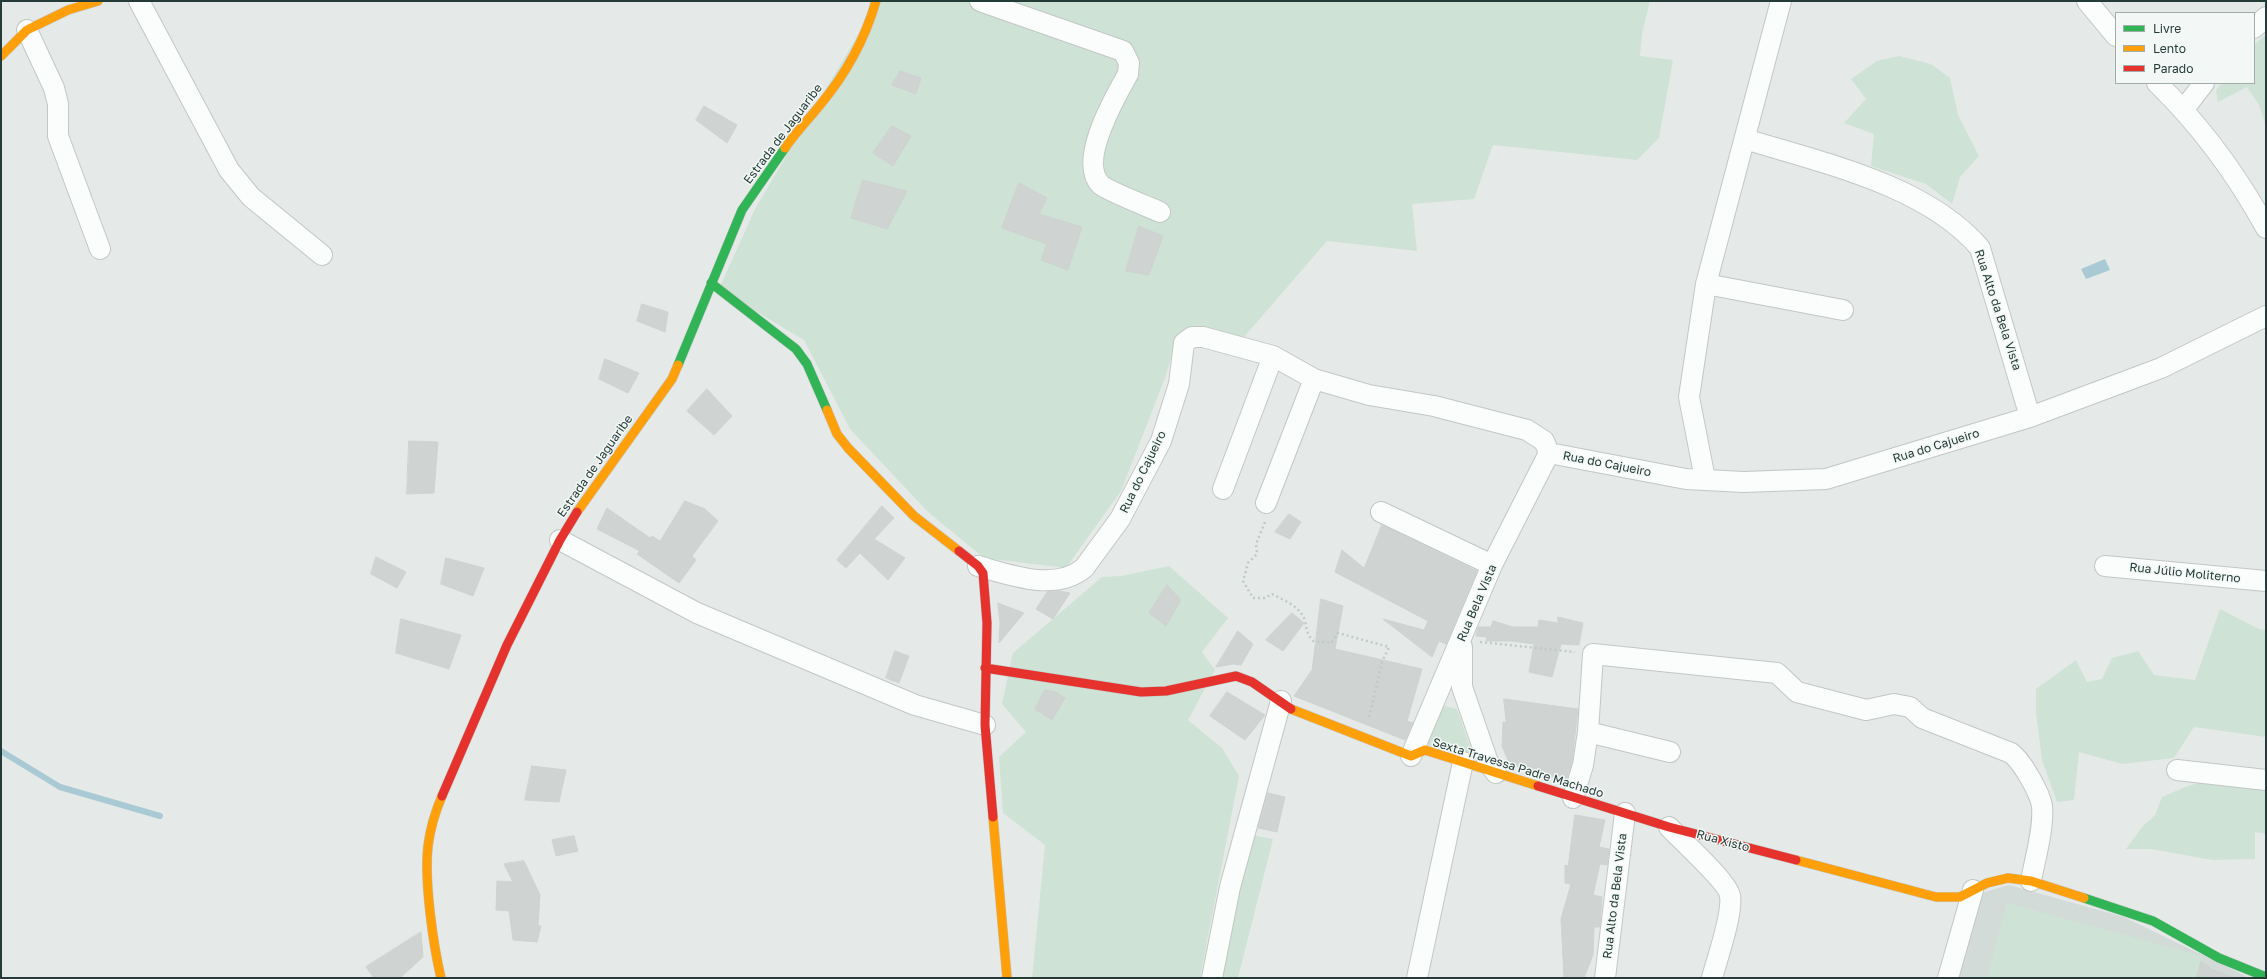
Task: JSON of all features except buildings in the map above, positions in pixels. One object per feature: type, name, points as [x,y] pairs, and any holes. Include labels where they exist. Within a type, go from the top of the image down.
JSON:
[{"type":"street","points":[[1,56],[27,30],[68,10],[98,1]]},
{"type":"street","points":[[139,1],[229,170],[252,197],[322,255]]},
{"type":"street","name":"Estrada de Jaguaribe","points":[[442,978],[437,961],[428,888],[428,846],[439,803],[507,645],[560,540],[614,457],[672,379],[742,210],[796,132],[820,106],[849,64],[870,22],[876,1]]},
{"type":"street","points":[[980,1],[1123,51],[1129,63],[1128,74],[1093,150],[1093,168],[1101,185],[1160,212]]},
{"type":"street","points":[[1705,479],[1689,397],[1706,284],[1781,1]]},
{"type":"street","points":[[2087,1],[2115,35]]},
{"type":"street","points":[[2255,27],[2266,17]]},
{"type":"street","points":[[27,30],[54,88],[58,104],[58,136],[100,249]]},
{"type":"street","points":[[2158,84],[2184,110],[2246,191],[2266,228]]},
{"type":"street","points":[[2184,110],[2203,84]]},
{"type":"street","name":"Rua Alto da Bela Vista","points":[[1745,139],[1844,169],[1911,196],[1966,232],[1980,248],[2030,416]]},
{"type":"street","points":[[711,283],[796,349],[810,371],[837,434],[848,448],[914,516],[978,566],[983,573],[987,623],[985,725],[1007,978]]},
{"type":"street","points":[[1706,284],[1843,310]]},
{"type":"street","name":"Rua do Cajueiro","points":[[978,566],[1020,577],[1042,579],[1058,579],[1076,574],[1084,568],[1120,519],[1161,441],[1179,384],[1184,343],[1192,337],[1203,337],[1273,356],[1314,379],[1369,395],[1434,406],[1527,430],[1544,441],[1549,453],[1686,479],[1744,482],[1826,480],[2030,416],[2161,368],[2266,316]]},
{"type":"street","points":[[1223,489],[1273,356]]},
{"type":"street","points":[[1266,503],[1314,379]]},
{"type":"street","name":"Rua Bela Vista","points":[[1411,756],[1470,641],[1492,565],[1549,453]]},
{"type":"street","points":[[1381,512],[1492,565]]},
{"type":"street","points":[[560,540],[696,614],[915,705],[985,725]]},
{"type":"street","name":"Rua Júlio Moliterno","points":[[2105,566],[2266,581]]},
{"type":"street","points":[[1470,641],[1462,687],[1486,755],[1496,773]]},
{"type":"street","points":[[1573,798],[1583,765],[1588,732],[1593,654],[1777,673],[1796,692],[1866,710],[1894,704],[1910,707],[1922,718],[2011,753],[2027,774],[2042,806],[2031,881]]},
{"type":"street","points":[[985,668],[1141,692],[1166,691],[1236,676],[1252,682],[1287,706],[1411,756]]},
{"type":"street","points":[[1212,978],[1230,887],[1287,706]]},
{"type":"street","points":[[1588,732],[1670,752]]},
{"type":"street","name":"Sexta Travessa Padre Machado","points":[[1411,756],[1425,750],[1573,798],[1669,827]]},
{"type":"street","points":[[1417,978],[1463,762]]},
{"type":"street","points":[[2177,770],[2266,780]]},
{"type":"street","name":"Rua Alto da Bela Vista","points":[[1605,978],[1626,813]]},
{"type":"street","name":"Rua Xisto","points":[[1669,827],[1936,897],[1960,897],[1973,890]]},
{"type":"street","name":"Rua Xisto","points":[[1669,827],[1724,884],[1730,896],[1730,908],[1712,978]]},
{"type":"street","points":[[1948,978],[1973,890],[1987,883],[2008,878],[2031,881],[2153,921],[2219,958],[2266,977]]},
{"type":"path","points":[[1266,503],[1266,522],[1256,544],[1257,554],[1248,563],[1243,581],[1253,598],[1265,598],[1272,594],[1292,604],[1305,620],[1307,634],[1313,641],[1331,643],[1338,633],[1389,646],[1382,662],[1364,737]]},
{"type":"path","points":[[1470,641],[1593,654]]},
{"type":"shaded area","points":[[2009,885],[2124,917],[2250,978],[1956,978],[1981,893]]},
{"type":"green space","points":[[878,1],[1650,1],[1642,34],[1640,56],[1673,60],[1659,138],[1637,160],[1493,145],[1474,199],[1412,204],[1417,251],[1327,241],[1244,337],[1177,337],[1165,378],[1121,491],[1066,568],[984,558],[928,512],[850,429],[804,340],[719,289],[756,207]]},
{"type":"green space","points":[[2266,34],[2266,126],[2259,105],[2247,87],[2218,102],[2216,90],[2221,84],[2255,84],[2255,44]]},
{"type":"green space","points":[[1899,56],[1931,64],[1950,78],[1958,115],[1979,156],[1960,177],[1952,204],[1926,184],[1871,166],[1874,134],[1844,123],[1866,99],[1851,79],[1877,61]]},
{"type":"green space","points":[[1169,566],[1228,618],[1202,652],[1215,670],[1188,720],[1222,748],[1239,776],[1200,978],[1032,978],[1045,845],[1003,813],[999,757],[1026,732],[1002,704],[1013,653],[1102,577],[1121,576]]},
{"type":"green space","points":[[2220,609],[2259,629],[2266,630],[2266,737],[2194,727],[2174,758],[2122,764],[2079,752],[2074,800],[2057,802],[2042,760],[2036,713],[2036,689],[2076,660],[2087,682],[2102,679],[2112,658],[2138,651],[2154,675],[2195,680]]},
{"type":"green space","points":[[1441,705],[1457,709],[1474,758],[1421,743]]},
{"type":"green space","points":[[2208,780],[2266,785],[2266,834],[2255,832],[2255,859],[2212,860],[2151,849],[2126,849],[2142,827],[2155,815],[2162,797],[2185,787]]},
{"type":"green space","points":[[1251,835],[1273,839],[1238,978],[1221,976]]},
{"type":"green space","points":[[2007,903],[2202,956],[2196,978],[1987,978]]},
{"type":"water","points":[[2105,259],[2110,270],[2086,279],[2081,269]]},
{"type":"waterway","points":[[1,751],[60,787],[160,816]]},
{"type":"traffic: fast","points":[[678,365],[742,210],[785,148]]},
{"type":"traffic: fast","points":[[711,283],[796,349],[807,364],[827,410]]},
{"type":"traffic: fast","points":[[2084,898],[2153,921],[2219,958],[2266,977]]},
{"type":"traffic: slow","points":[[1,56],[27,30],[68,10],[98,1]]},
{"type":"traffic: slow","points":[[785,148],[829,93],[846,69],[860,43],[876,1]]},
{"type":"traffic: slow","points":[[577,512],[672,379],[678,365]]},
{"type":"traffic: slow","points":[[827,410],[837,434],[848,448],[914,516],[959,551]]},
{"type":"traffic: slow","points":[[1291,709],[1411,756],[1425,750],[1538,786]]},
{"type":"traffic: slow","points":[[441,978],[430,912],[427,860],[430,833],[442,796]]},
{"type":"traffic: slow","points":[[993,817],[1007,978]]},
{"type":"traffic: slow","points":[[1796,860],[1936,897],[1960,897],[1987,883],[2008,878],[2031,881],[2084,898]]},
{"type":"traffic: jam","points":[[442,796],[507,645],[560,540],[577,512]]},
{"type":"traffic: jam","points":[[959,551],[978,566],[983,573],[987,623],[985,725],[993,817]]},
{"type":"traffic: jam","points":[[985,668],[1141,692],[1166,691],[1236,676],[1252,682],[1291,709]]},
{"type":"traffic: jam","points":[[1538,786],[1669,827],[1796,860]]}]
